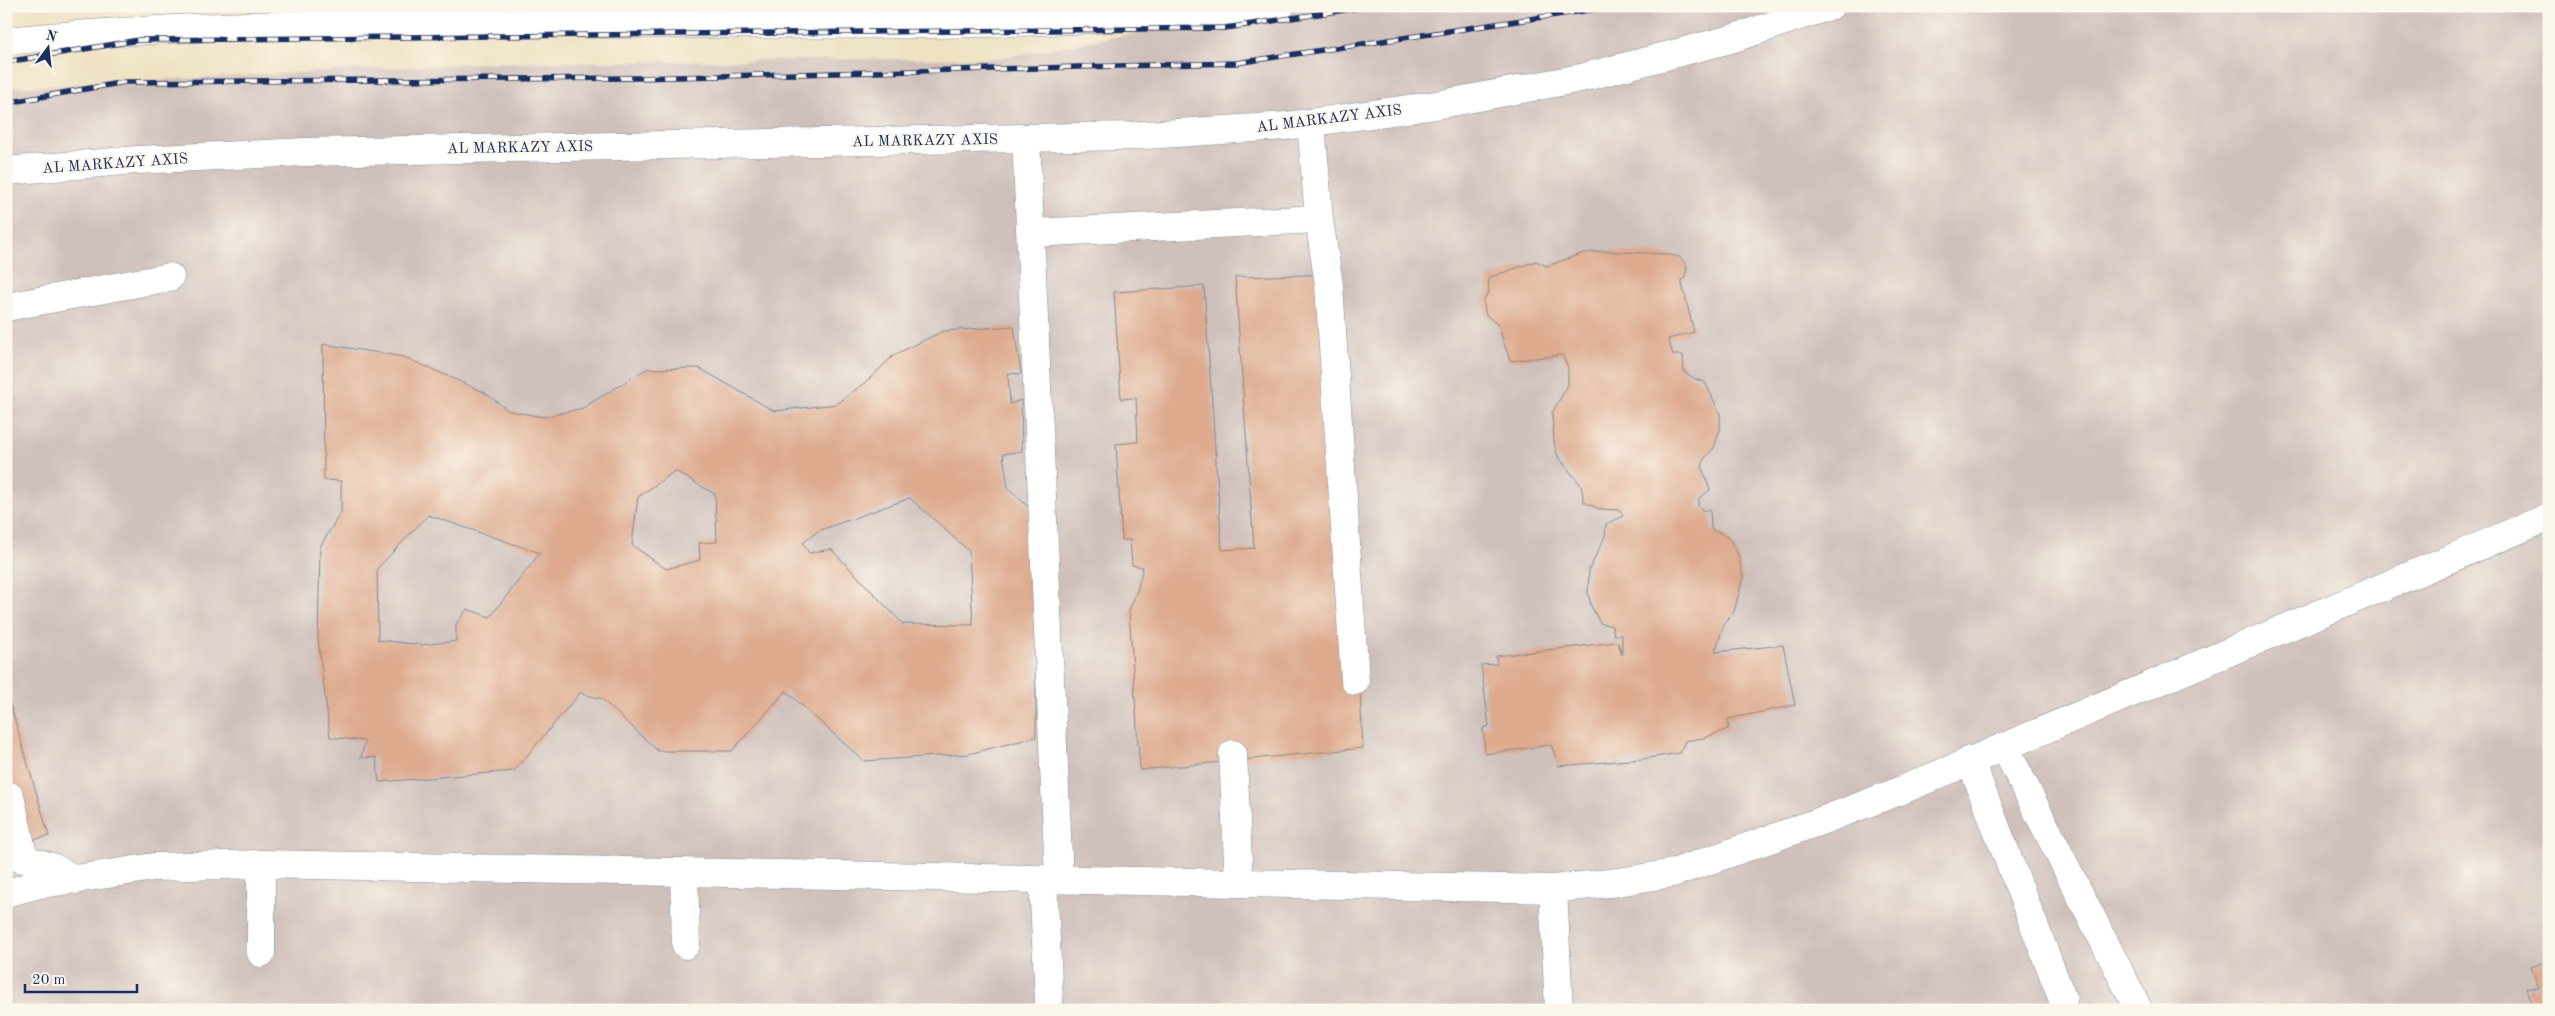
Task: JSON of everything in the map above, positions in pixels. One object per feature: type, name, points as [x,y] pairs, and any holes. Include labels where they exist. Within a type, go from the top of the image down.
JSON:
[{"type":"main road","points":[[970,6],[1025,21]]},
{"type":"main road","points":[[6,41],[145,27],[316,19],[1025,21],[1152,17],[1281,6]]},
{"type":"main road","name":"AL MARKAZY AXIS","points":[[6,171],[137,160],[306,152],[1130,136],[1311,123],[1436,105],[1581,78],[1731,39],[1830,6]]},
{"type":"main road","points":[[1311,123],[1319,219],[1329,285],[1355,681]]},
{"type":"main road","points":[[1026,138],[1051,879],[1049,1002]]},
{"type":"main road","points":[[1030,234],[1319,219]]},
{"type":"main road","points":[[6,307],[170,277]]},
{"type":"main road","points":[[6,893],[36,885],[154,867],[260,864],[1553,889],[1674,873],[1897,792],[2549,517]]},
{"type":"main road","points":[[2004,746],[2139,1010]]},
{"type":"main road","points":[[1233,754],[1239,883]]},
{"type":"main road","points":[[1970,760],[2063,1000]]},
{"type":"main road","points":[[10,796],[15,856],[52,867],[77,880]]},
{"type":"main road","points":[[260,864],[261,953]]},
{"type":"main road","points":[[684,872],[686,945]]},
{"type":"main road","points":[[1553,889],[1559,1010]]},
{"type":"shaded area","points":[[1281,6],[2549,6],[2549,1010],[6,1010],[6,88],[482,63],[999,58]]},
{"type":"building","points":[[1602,251],[1666,254],[1680,257],[1685,263],[1687,268],[1685,278],[1681,280],[1694,332],[1668,339],[1673,355],[1683,355],[1684,372],[1695,379],[1705,382],[1720,414],[1720,430],[1714,448],[1704,459],[1702,468],[1710,490],[1699,498],[1698,506],[1704,511],[1710,509],[1711,529],[1728,537],[1738,555],[1743,577],[1734,612],[1725,621],[1715,652],[1783,645],[1795,705],[1728,719],[1728,729],[1704,738],[1685,741],[1680,753],[1642,759],[1559,766],[1551,745],[1485,754],[1483,728],[1489,726],[1481,665],[1497,664],[1496,656],[1618,642],[1622,655],[1622,635],[1614,635],[1612,626],[1600,623],[1591,606],[1588,592],[1589,570],[1605,536],[1606,524],[1623,516],[1620,510],[1599,509],[1584,502],[1581,485],[1558,457],[1554,442],[1552,413],[1568,385],[1568,367],[1562,355],[1510,361],[1498,325],[1486,315],[1483,301],[1489,291],[1488,278],[1536,261],[1547,266],[1584,253]]},
{"type":"building","points":[[1339,274],[1363,748],[1140,770],[1129,611],[1137,591],[1143,567],[1132,565],[1130,540],[1122,540],[1116,444],[1138,442],[1136,398],[1121,399],[1114,292],[1204,286],[1222,550],[1254,548],[1235,277]]},
{"type":"building","points":[[1014,326],[1021,374],[1008,373],[1010,404],[1021,400],[1022,451],[1003,454],[1008,488],[1036,514],[1036,737],[968,754],[864,761],[786,691],[732,751],[658,751],[602,699],[580,693],[514,771],[379,782],[376,757],[361,758],[365,741],[330,737],[318,638],[320,547],[341,512],[341,481],[324,480],[323,344],[404,357],[484,392],[509,411],[544,417],[583,408],[646,369],[699,368],[774,411],[837,404],[868,380],[894,355],[943,331]],"holes":[[[675,471],[715,494],[717,542],[699,543],[700,560],[666,569],[632,545],[638,497]],[[910,498],[969,551],[973,625],[903,624],[831,549],[809,553],[803,543],[818,531]],[[428,515],[540,553],[490,617],[467,609],[456,624],[456,641],[421,645],[378,640],[377,569]]]},
{"type":"building","points":[[6,690],[49,836],[6,846]]},
{"type":"building","points":[[2549,960],[2549,1010],[2535,1010],[2526,988],[2539,988],[2531,967]]},
{"type":"railway","points":[[6,62],[139,40],[1226,28],[1371,6]]},
{"type":"railway","points":[[6,103],[125,82],[636,78],[1236,63],[1616,6]]}]
